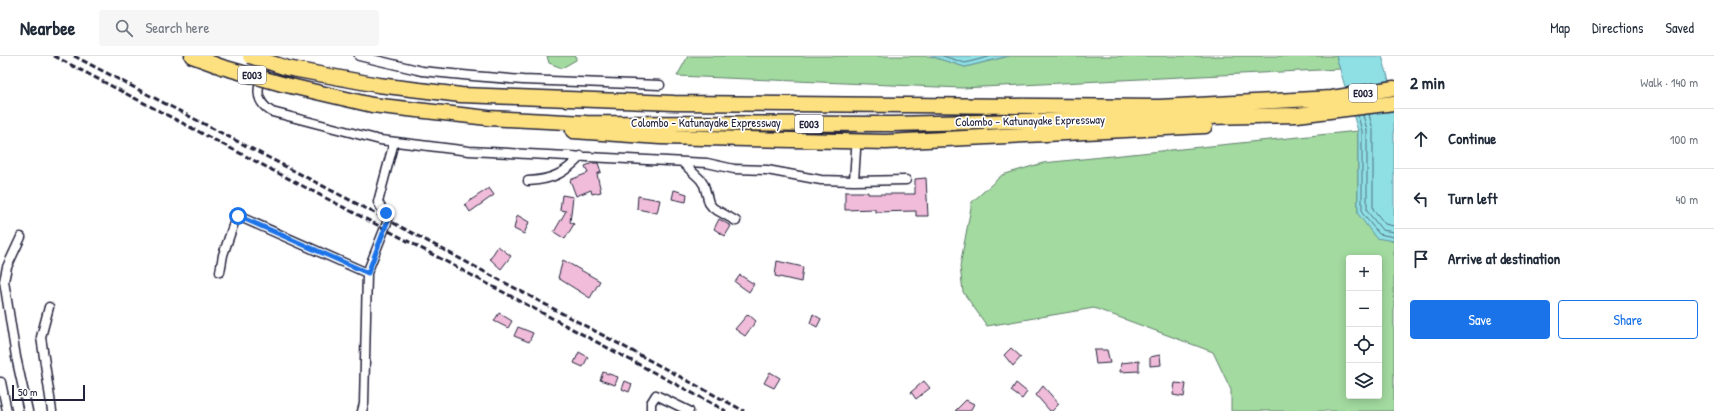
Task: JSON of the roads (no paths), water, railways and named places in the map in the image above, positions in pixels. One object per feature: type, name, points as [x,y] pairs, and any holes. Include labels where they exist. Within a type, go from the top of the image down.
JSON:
[{"type":"highway","name":"Colombo - Katunayake Expressway","points":[[192,56],[222,67],[282,84],[372,105],[479,117],[586,123],[892,124],[1298,115],[1394,103]]},
{"type":"highway","name":"Colombo - Katunayake Expressway","points":[[250,56],[287,68],[378,85],[461,95],[674,103],[1159,107],[1332,98],[1394,88]]},
{"type":"highway","points":[[581,132],[659,143],[749,149],[856,150],[1084,141],[1298,115]]},
{"type":"highway","points":[[479,117],[556,130],[660,137],[886,142],[1197,127]]},
{"type":"highway","points":[[525,120],[609,127],[886,133],[1251,120]]},
{"type":"street","points":[[268,56],[258,90],[258,98],[263,106],[272,112],[380,140],[469,151],[707,163],[738,170],[767,170],[821,180],[906,180]]},
{"type":"street","points":[[359,56],[422,71],[466,76],[660,86]]},
{"type":"street","points":[[362,411],[364,404],[368,273],[388,220],[386,213],[380,207],[378,202],[394,142]]},
{"type":"street","points":[[854,181],[856,150]]},
{"type":"street","points":[[528,181],[544,180],[559,174],[572,166],[581,156]]},
{"type":"street","points":[[682,162],[700,179],[704,185],[709,203],[713,208],[736,221]]},
{"type":"street","points":[[220,272],[223,255],[236,217],[238,216],[368,273]]},
{"type":"street","points":[[21,237],[7,267],[4,281],[16,357],[28,411]]},
{"type":"street","points":[[49,307],[41,337],[52,411]]},
{"type":"street","points":[[1,382],[7,411]]},
{"type":"street","points":[[651,411],[651,403],[656,396],[689,411]]},
{"type":"water","points":[[930,56],[1009,56],[965,67]]},
{"type":"water","points":[[1336,56],[1382,56],[1394,98],[1394,241],[1376,238],[1358,214],[1358,131]]},
{"type":"railway","points":[[54,56],[385,229],[726,411]]},
{"type":"railway","points":[[74,56],[388,220],[744,411]]}]
